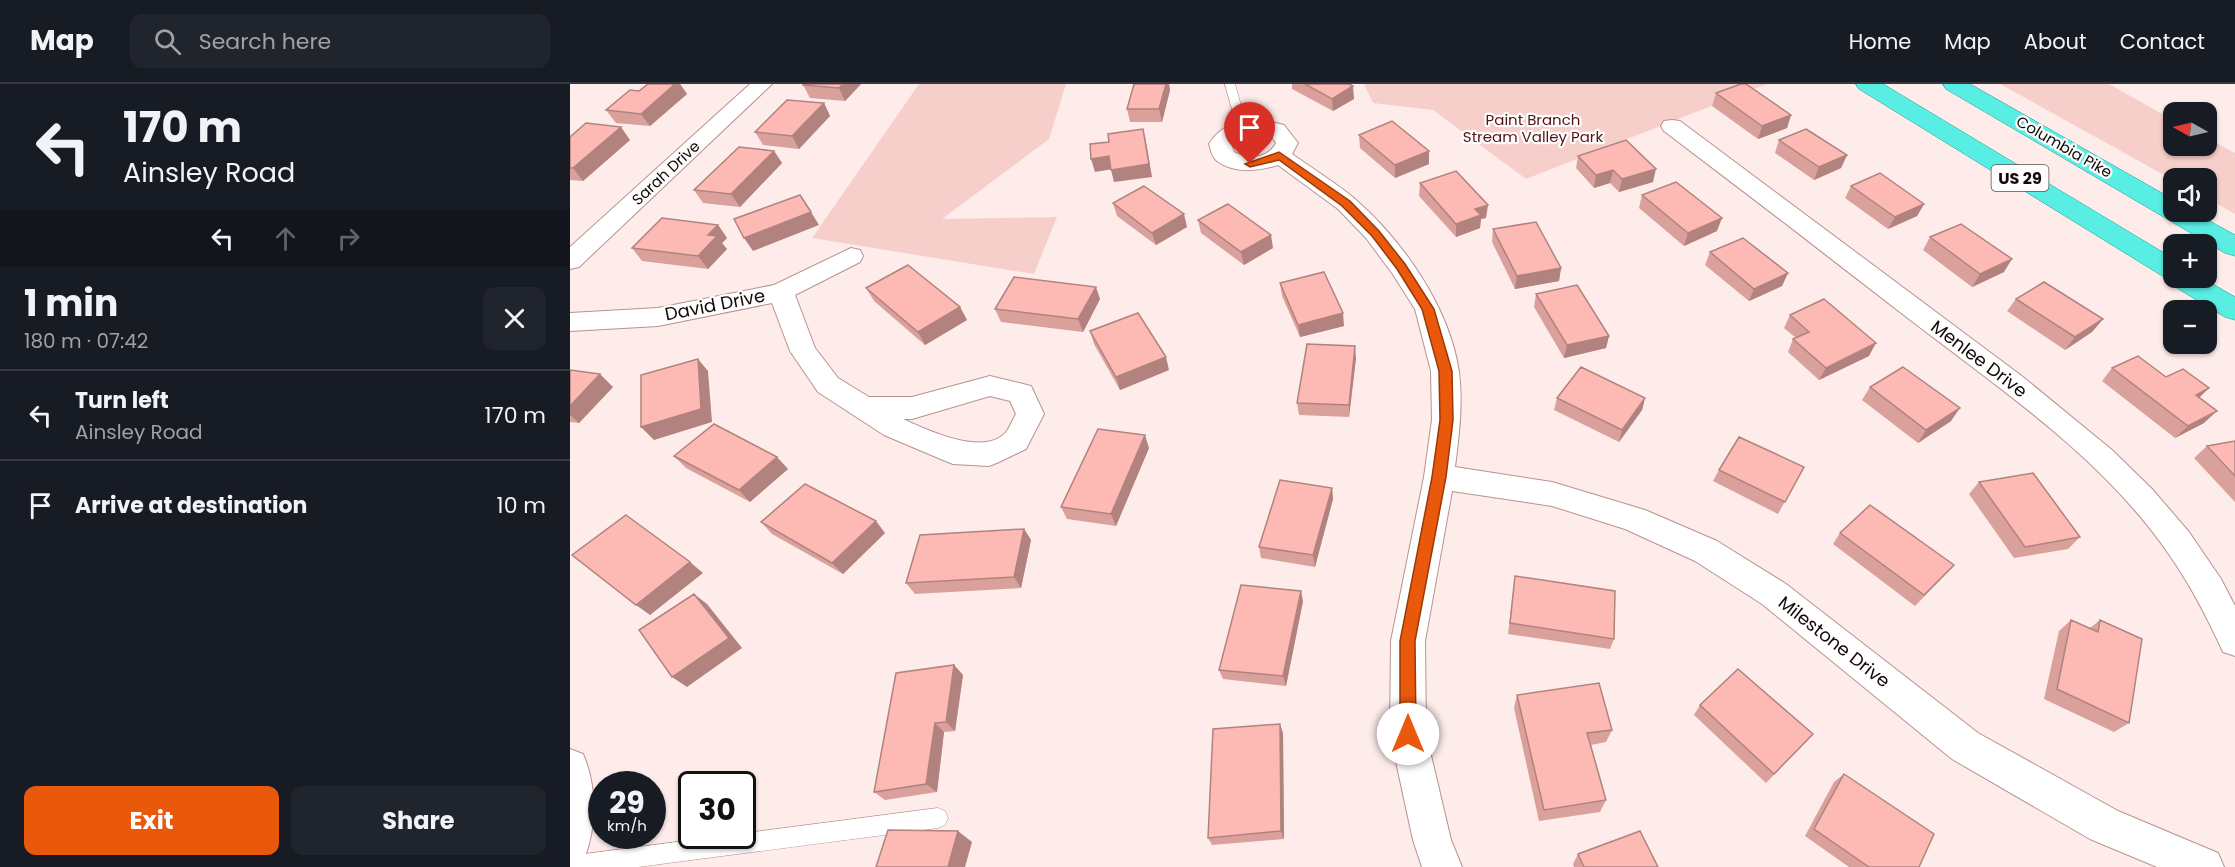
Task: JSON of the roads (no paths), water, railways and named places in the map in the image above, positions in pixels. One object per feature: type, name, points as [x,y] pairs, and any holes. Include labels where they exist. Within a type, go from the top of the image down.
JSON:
[{"type":"highway","name":"US 29","points":[[1867,84],[2163,265]]},
{"type":"highway","name":"Columbia Pike","points":[[1954,84],[2163,205]]},
{"type":"highway","name":"Columbia Pike","points":[[2193,222],[2235,247]]},
{"type":"highway","points":[[2199,288],[2235,310]]},
{"type":"street","name":"Sarah Drive","points":[[570,261],[762,84]]},
{"type":"street","points":[[1260,125],[1279,131],[1287,143],[1279,155],[1271,160],[1250,164],[1240,163],[1224,156],[1220,150],[1223,138],[1242,127],[1260,125]]},
{"type":"street","name":"Menlee Drive","points":[[1672,126],[2049,412],[2116,470],[2172,532],[2224,615],[2235,641]]},
{"type":"street","points":[[1279,155],[1346,204],[1376,233],[1428,309],[1445,371],[1446,420],[1439,477],[1408,641],[1408,734],[1432,840],[1442,867]]},
{"type":"street","name":"David Drive","points":[[570,322],[658,317],[781,292],[851,256]]},
{"type":"street","points":[[781,292],[803,351],[828,385],[894,427],[953,452],[989,454],[1016,441],[1030,414],[1021,393],[990,386],[912,408],[865,408]]},
{"type":"street","name":"Milestone Drive","points":[[1439,477],[1552,494],[1634,519],[1706,551],[1774,594],[1965,746],[2104,825],[2205,867]]},
{"type":"street","points":[[570,767],[574,829],[570,845]]},
{"type":"lane","points":[[1230,84],[1242,127]]},
{"type":"lane","points":[[570,866],[938,818]]},
{"type":"park label","name":"Paint Branch Stream Valley Park","points":[[1533,128]]}]
